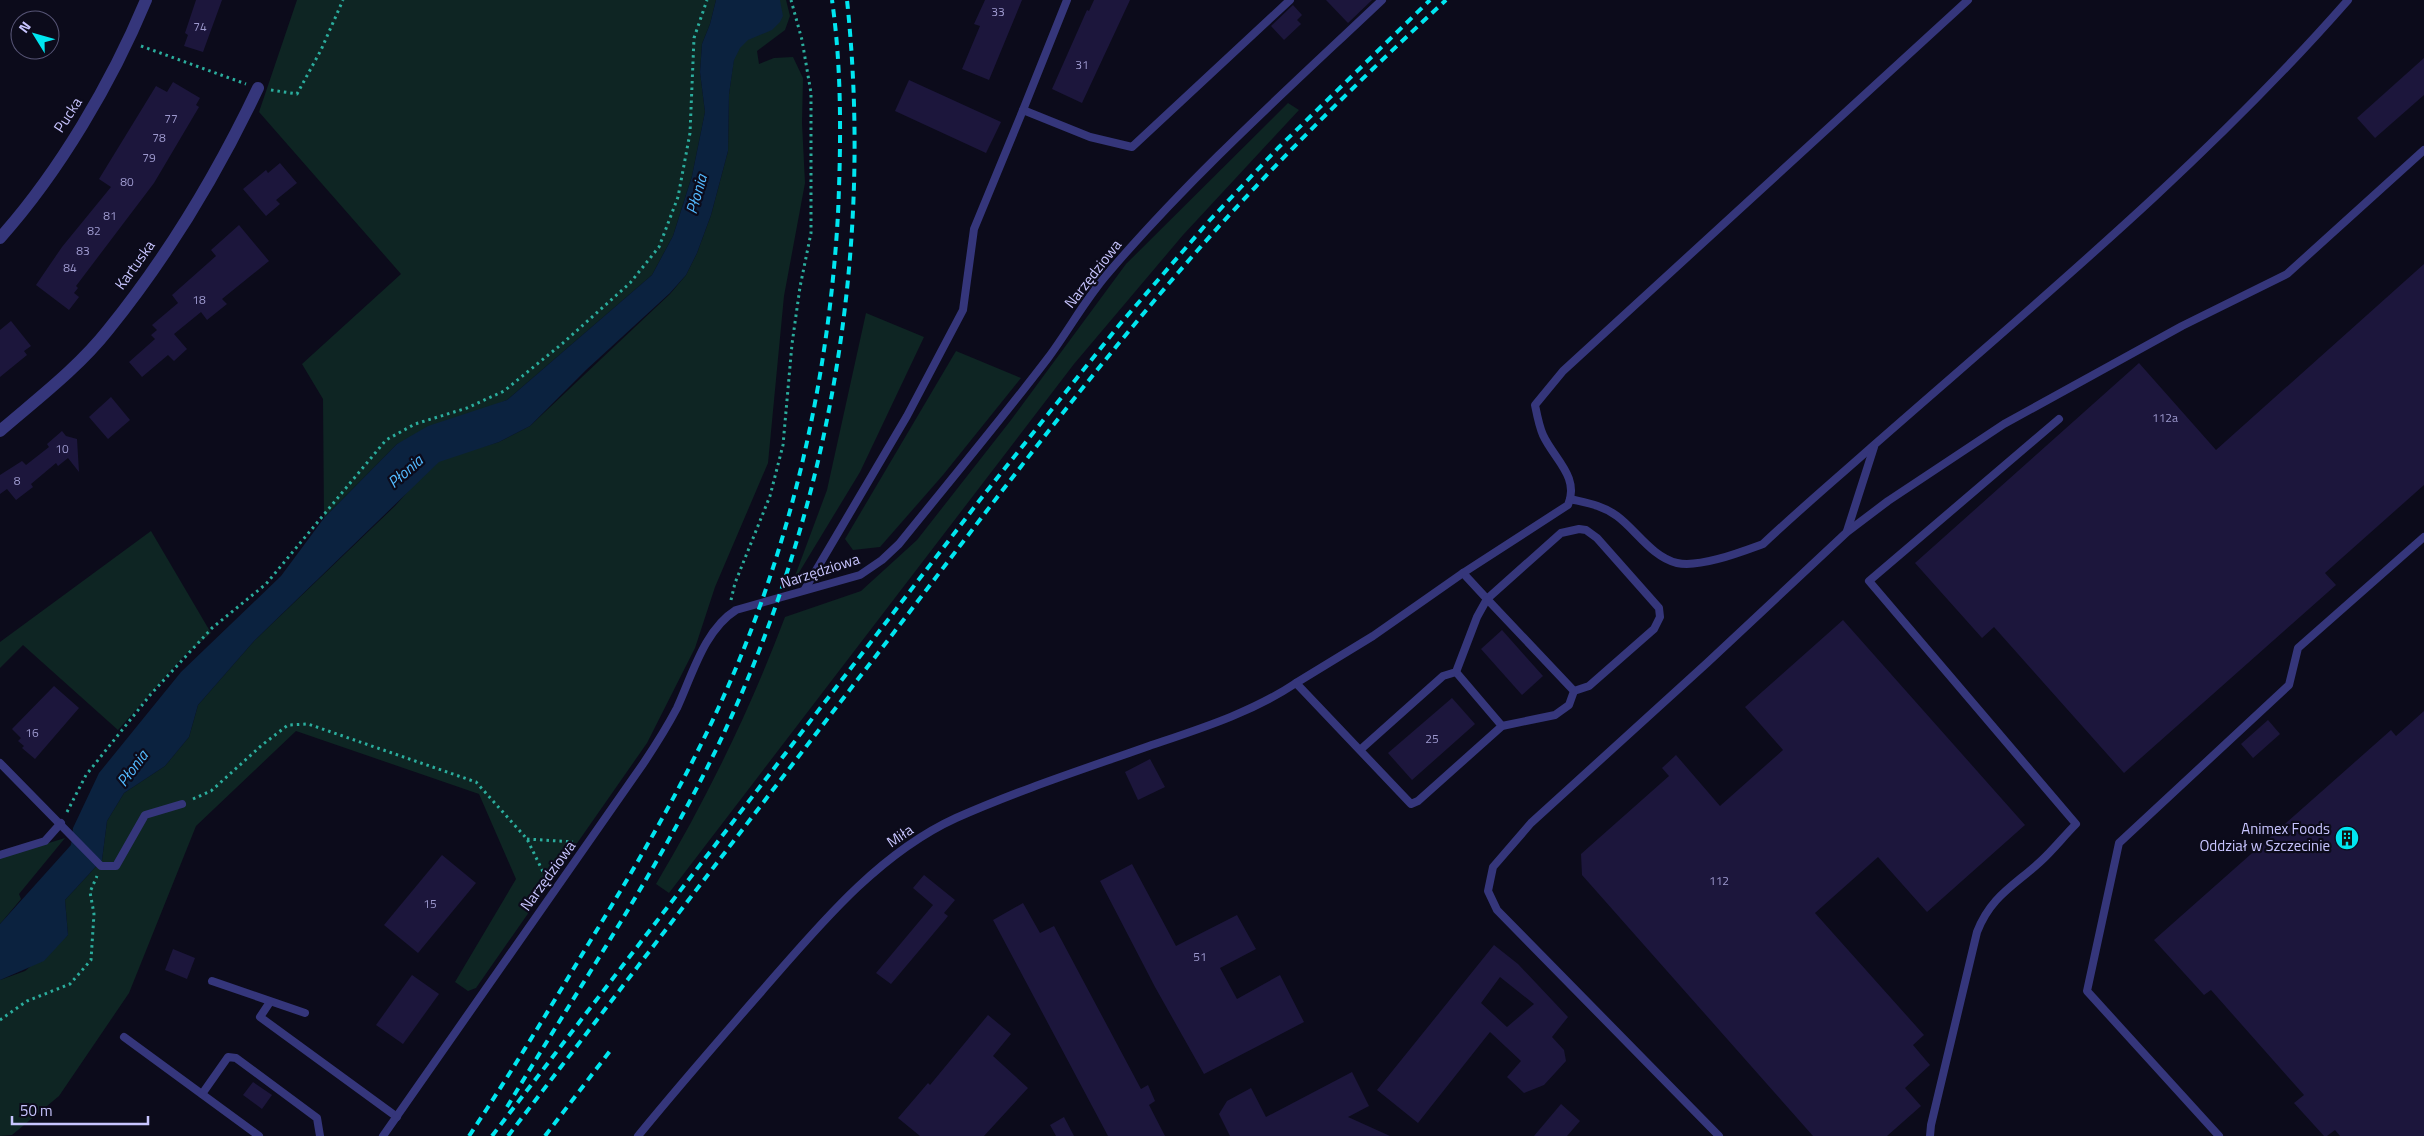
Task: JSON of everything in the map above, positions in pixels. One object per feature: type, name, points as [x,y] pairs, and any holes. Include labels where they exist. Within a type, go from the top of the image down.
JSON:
[{"type":"street","name":"Pucka","points":[[0,238],[46,178],[109,81],[129,41],[146,0]]},
{"type":"street","name":"Kartuska","points":[[0,431],[68,372],[108,331],[200,199],[230,146],[258,88]]},
{"type":"lane","points":[[805,590],[907,416],[963,310],[974,229],[1067,0]]},
{"type":"lane","points":[[1023,110],[1090,137],[1132,147],[1290,0]]},
{"type":"lane","name":"Narzędziowa","points":[[384,1136],[658,740],[676,709],[708,642],[728,615],[736,610],[860,575],[890,552],[997,424],[1049,356],[1107,274],[1137,240],[1208,165],[1382,0]]},
{"type":"lane","points":[[1968,0],[1563,371],[1534,405],[1543,435],[1571,480],[1570,499],[1598,505],[1616,516],[1665,558],[1678,563],[1707,561],[1736,554],[1763,544],[2100,246],[2220,136],[2306,48],[2348,0]]},
{"type":"lane","points":[[1719,1136],[1497,910],[1488,891],[1493,867],[1531,823],[1707,663],[1846,532],[1888,501],[2004,424],[2182,326],[2287,274],[2424,150]]},
{"type":"lane","points":[[1930,1136],[1977,932],[1985,912],[2003,892],[2042,860],[2076,824],[1869,580],[2059,419]]},
{"type":"lane","points":[[1846,532],[1874,445]]},
{"type":"lane","name":"Miła","points":[[638,1136],[682,1082],[798,950],[882,866],[908,846],[954,819],[1023,791],[1208,726],[1273,698],[1373,636],[1463,573],[1538,526],[1568,505],[1570,499]]},
{"type":"lane","points":[[1456,672],[1477,617],[1487,599],[1561,533],[1579,529],[1586,530],[1597,538],[1658,608],[1660,618],[1654,629],[1589,686],[1574,691]]},
{"type":"lane","points":[[2219,1136],[2086,991],[2119,843],[2289,685],[2298,648],[2424,537]]},
{"type":"lane","points":[[1463,573],[1574,691]]},
{"type":"lane","points":[[1456,672],[1502,726]]},
{"type":"lane","points":[[1360,750],[1443,676],[1456,672]]},
{"type":"lane","points":[[1296,683],[1411,804],[1418,801],[1502,726],[1555,715],[1570,705],[1574,691]]},
{"type":"lane","points":[[0,763],[61,823],[101,866],[116,866],[145,815],[182,804]]},
{"type":"lane","points":[[0,855],[45,841],[61,823]]},
{"type":"lane","points":[[212,981],[305,1013]]},
{"type":"lane","points":[[270,1002],[260,1017],[397,1117]]},
{"type":"lane","points":[[124,1037],[202,1094],[250,1133],[259,1136]]},
{"type":"lane","points":[[202,1094],[228,1058],[236,1058],[317,1118],[320,1136]]},
{"type":"path","points":[[129,41],[258,88],[297,94],[321,50],[343,0]]},
{"type":"path","points":[[61,823],[86,774],[151,694],[212,628],[266,584],[356,473],[386,440],[415,424],[468,408],[504,392],[563,343],[630,283],[659,247],[678,196],[690,133],[694,38],[707,0]]},
{"type":"path","points":[[728,615],[735,583],[770,496],[783,444],[792,344],[800,287],[811,233],[811,93],[802,40],[792,0]]},
{"type":"path","points":[[182,804],[211,790],[262,744],[288,725],[308,724],[476,782],[527,839],[552,892]]},
{"type":"path","points":[[527,839],[588,843]]},
{"type":"path","points":[[0,1020],[27,1001],[70,984],[92,960],[94,914],[90,892],[101,866]]},
{"type":"green space","points":[[297,0],[716,0],[710,24],[702,44],[700,72],[705,112],[692,176],[673,236],[652,275],[507,400],[397,444],[324,518],[323,399],[302,364],[401,274],[259,112]]},
{"type":"green space","points":[[780,0],[786,0],[790,16],[785,30],[757,51],[759,64],[774,58],[793,57],[803,78],[802,123],[805,183],[784,296],[768,463],[715,587],[695,648],[647,743],[476,988],[468,991],[455,982],[516,879],[479,794],[296,731],[196,826],[129,993],[59,1096],[12,1135],[0,1136],[0,980],[25,971],[68,935],[65,900],[102,860],[107,821],[124,793],[165,766],[189,737],[198,705],[254,641],[395,506],[435,461],[499,442],[530,426],[670,294],[686,275],[697,253],[711,215],[728,151],[729,94],[737,36],[768,18]]},
{"type":"green space","points":[[1288,103],[1299,110],[1183,235],[1074,364],[669,893],[656,884],[693,819],[742,720],[785,617],[861,591],[917,540],[1011,420],[1126,264]]},
{"type":"green space","points":[[866,313],[924,337],[860,472],[792,584],[827,490]]},
{"type":"green space","points":[[956,351],[1021,378],[943,475],[880,547],[853,550],[845,539]]},
{"type":"green space","points":[[151,531],[211,633],[184,656],[118,730],[23,645],[0,668],[0,642]]},
{"type":"green space","points":[[65,838],[19,894],[21,899],[0,924],[0,858]]},
{"type":"water","name":"Płonia","points":[[716,0],[780,0],[783,16],[772,30],[748,40],[740,48],[734,60],[729,94],[728,151],[711,215],[697,253],[686,275],[670,293],[586,370],[530,426],[499,442],[439,462],[254,641],[198,705],[189,737],[165,766],[124,793],[107,821],[102,860],[65,900],[68,935],[44,961],[0,980],[0,924],[71,845],[73,828],[99,773],[181,672],[281,576],[324,518],[397,444],[428,426],[507,400],[652,275],[673,236],[692,176],[705,112],[700,72],[702,44],[710,24]]},
{"type":"building","points":[[196,0],[222,0],[203,52],[184,46],[188,35],[185,33]]},
{"type":"building","points":[[985,0],[1022,0],[989,80],[962,69],[980,26],[974,24]]},
{"type":"building","points":[[1094,0],[1130,0],[1082,103],[1052,89],[1087,10],[1089,11]]},
{"type":"building","points":[[1326,0],[1372,0],[1348,23]]},
{"type":"building","points":[[1293,5],[1302,15],[1297,20],[1301,24],[1284,40],[1271,26]]},
{"type":"building","points":[[2424,58],[2424,95],[2375,138],[2357,118]]},
{"type":"building","points":[[909,80],[1001,122],[986,153],[895,111]]},
{"type":"building","points":[[173,82],[200,98],[196,105],[199,107],[154,183],[76,286],[78,288],[74,293],[79,297],[69,310],[36,285],[62,247],[111,187],[99,179],[156,86],[167,92]]},
{"type":"building","points":[[280,163],[297,183],[276,200],[280,204],[266,216],[243,189],[266,170],[268,173]]},
{"type":"building","points":[[239,225],[269,261],[222,299],[227,304],[207,320],[201,312],[174,334],[187,349],[174,361],[168,355],[142,377],[129,362],[155,339],[151,335],[157,330],[152,325],[178,303],[172,295],[216,256],[211,250]]},
{"type":"building","points":[[2424,264],[2424,485],[2325,573],[2336,585],[2124,773],[1994,627],[1982,638],[1915,563],[2139,363],[2216,450]]},
{"type":"building","points":[[11,321],[31,346],[24,351],[27,355],[0,377],[0,330]]},
{"type":"building","points":[[111,397],[130,420],[108,439],[89,417]]},
{"type":"building","points":[[62,431],[66,436],[77,439],[79,472],[68,458],[58,466],[56,463],[31,484],[33,487],[16,500],[7,489],[0,494],[0,475],[22,461],[26,465],[49,447],[47,444]]},
{"type":"building","points":[[1843,620],[2025,825],[1927,912],[1878,857],[1815,913],[1924,1035],[1913,1045],[1930,1065],[1905,1088],[1921,1106],[1887,1136],[1813,1136],[1582,875],[1581,854],[1669,776],[1662,768],[1676,755],[1720,806],[1783,750],[1745,707]]},
{"type":"building","points":[[1502,630],[1543,676],[1522,695],[1481,649]]},
{"type":"building","points":[[54,686],[79,708],[35,759],[22,748],[24,746],[18,741],[21,738],[12,729]]},
{"type":"building","points":[[1452,698],[1475,724],[1412,780],[1388,753]]},
{"type":"building","name":"Animex Foods Oddział w Szczecinie","points":[[2424,711],[2424,1136],[2340,1136],[2335,1130],[2324,1136],[2294,1103],[2304,1095],[2211,990],[2204,995],[2154,940],[2391,730],[2396,736]]},
{"type":"building","points":[[2268,720],[2280,734],[2253,758],[2241,744]]},
{"type":"building","points":[[1150,759],[1165,787],[1138,800],[1125,772]]},
{"type":"building","points":[[442,855],[476,883],[418,953],[384,925]]},
{"type":"building","points":[[1132,864],[1176,946],[1237,915],[1256,949],[1220,968],[1237,999],[1280,975],[1304,1022],[1204,1074],[1155,987],[1100,881]]},
{"type":"building","points":[[924,875],[955,900],[944,913],[948,916],[891,984],[876,973],[933,905],[913,888]]},
{"type":"building","points":[[1023,903],[1040,933],[1054,926],[1141,1089],[1148,1085],[1155,1101],[1149,1105],[1165,1136],[1108,1136],[993,920]]},
{"type":"building","points":[[1494,945],[1518,964],[1568,1017],[1552,1037],[1564,1050],[1566,1061],[1544,1085],[1524,1093],[1507,1077],[1521,1061],[1490,1032],[1418,1123],[1377,1090]],"holes":[[[1500,977],[1534,1004],[1507,1027],[1481,1003]]]},
{"type":"building","points":[[173,949],[195,958],[187,979],[165,970]]},
{"type":"building","points":[[412,975],[439,994],[403,1044],[376,1025]]},
{"type":"building","points":[[988,1015],[1011,1034],[993,1056],[1028,1088],[984,1136],[920,1136],[898,1118],[928,1083],[930,1085]]},
{"type":"building","points":[[1352,1072],[1369,1106],[1348,1117],[1390,1136],[1230,1136],[1219,1114],[1227,1101],[1251,1088],[1266,1117]]},
{"type":"building","points":[[253,1082],[272,1095],[262,1109],[243,1095]]},
{"type":"building","points":[[1561,1104],[1580,1121],[1567,1136],[1534,1136]]},
{"type":"building","points":[[1064,1117],[1074,1136],[1056,1136],[1050,1125]]},
{"type":"railway","points":[[469,1136],[560,992],[677,792],[734,674],[768,583],[784,532],[810,427],[820,374],[834,268],[839,188],[840,107],[838,53],[832,0]]},
{"type":"railway","points":[[507,1107],[634,900],[682,817],[746,683],[781,590],[810,494],[831,397],[846,299],[853,200],[854,100],[847,0]]},
{"type":"railway","points":[[492,1136],[986,492],[1120,324],[1209,221],[1278,148],[1430,0]]},
{"type":"railway","points":[[508,1136],[1024,462],[1133,326],[1236,207],[1374,67],[1446,0]]},
{"type":"railway","points":[[545,1136],[610,1051]]},
{"type":"place","name":"Animex Foods Oddział w Szczecinie","points":[[2347,838]]}]
